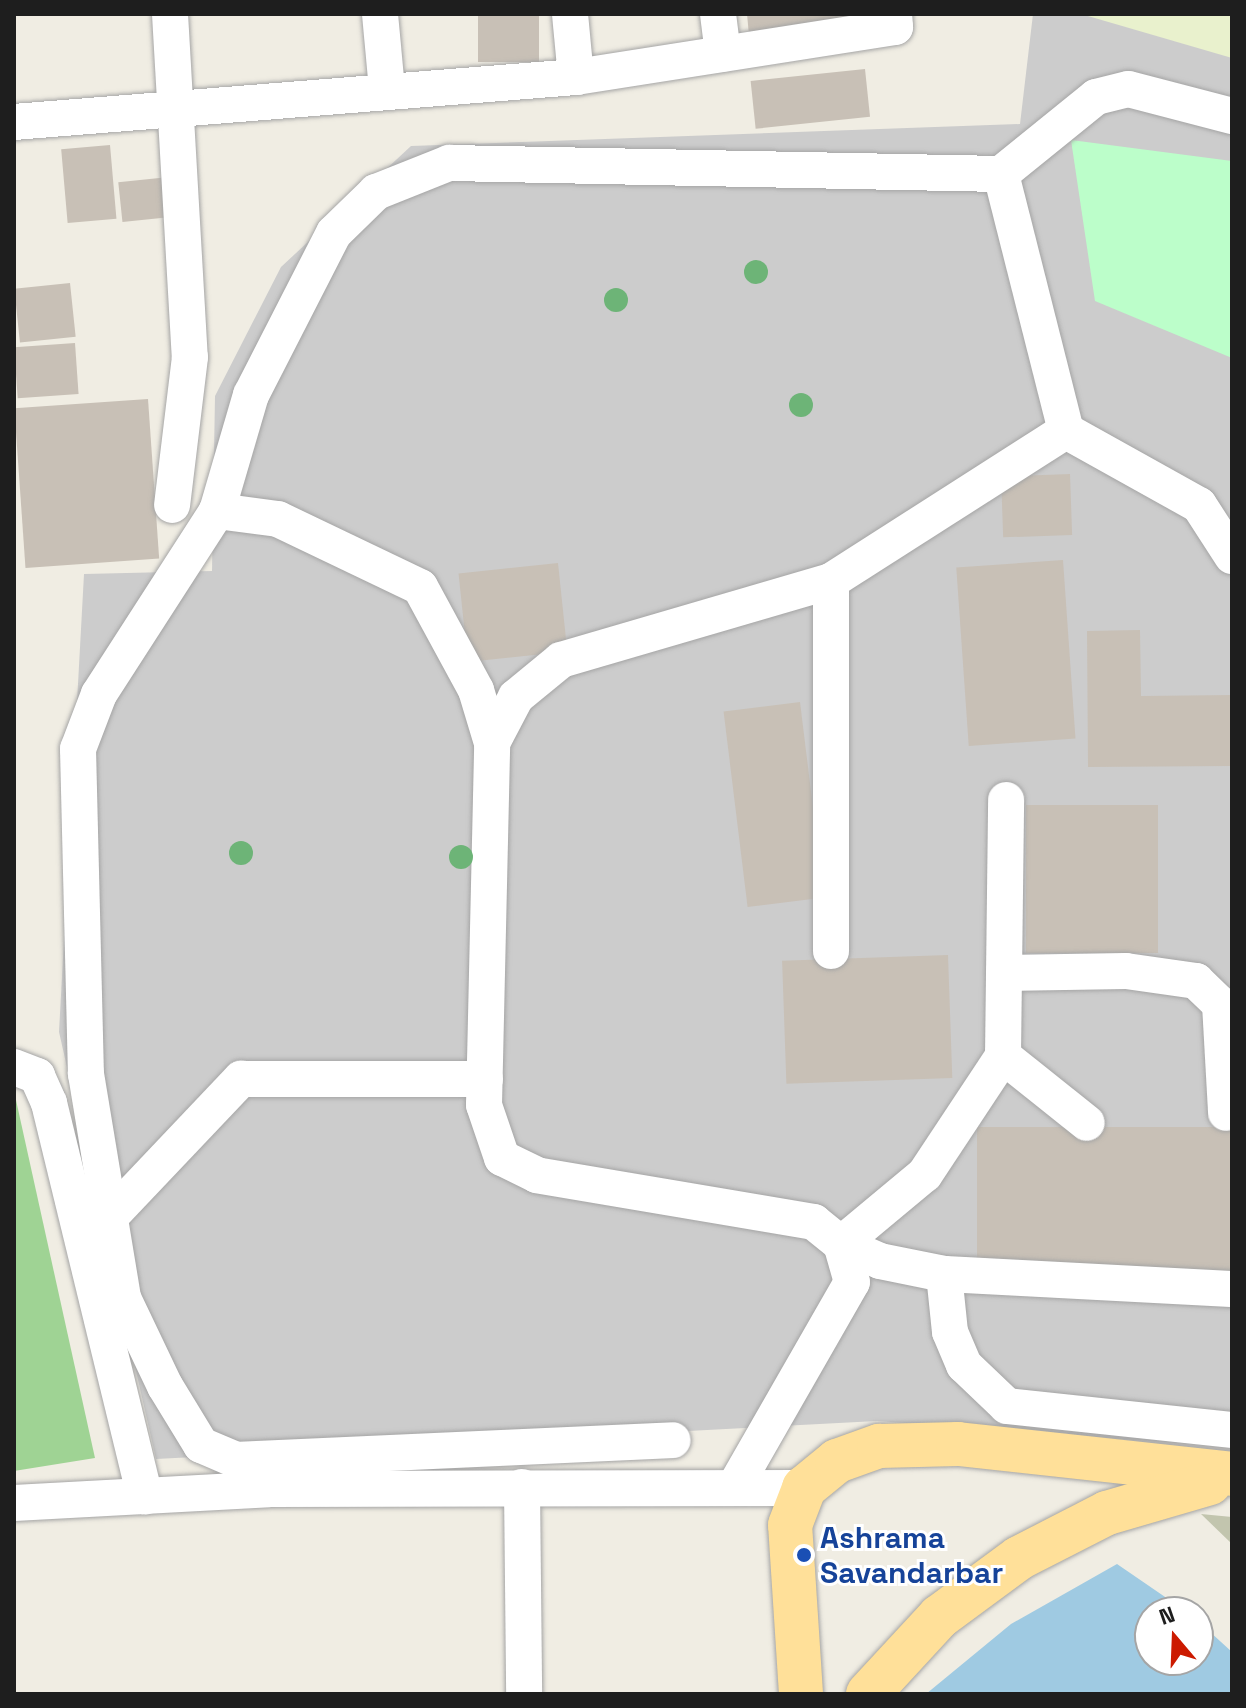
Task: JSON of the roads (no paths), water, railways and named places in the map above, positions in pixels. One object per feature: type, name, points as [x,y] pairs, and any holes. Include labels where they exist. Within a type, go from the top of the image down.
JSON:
[{"type":"main road","points":[[801,1694],[790,1525],[804,1488],[837,1461],[895,1446],[958,1444],[1232,1476]]},
{"type":"main road","points":[[868,1694],[939,1617],[1019,1558],[1107,1513],[1232,1476]]},
{"type":"street","points":[[170,14],[178,104],[190,357],[172,505]]},
{"type":"street","points":[[380,14],[387,90]]},
{"type":"street","points":[[570,14],[576,77]]},
{"type":"street","points":[[718,14],[723,54]]},
{"type":"street","points":[[14,122],[178,104],[576,77],[895,27],[894,14]]},
{"type":"street","points":[[673,1440],[236,1460],[201,1445],[165,1386],[123,1298],[107,1220],[86,1074],[78,749],[99,694],[217,511],[251,395],[293,303],[334,233],[376,192],[449,163],[479,162],[1001,174],[1096,97],[1118,92],[1232,116]]},
{"type":"street","points":[[1001,174],[1066,431],[1199,505],[1232,556]]},
{"type":"street","points":[[492,743],[516,697],[561,660],[831,581],[1066,431]]},
{"type":"street","points":[[217,511],[278,519],[420,587],[476,690],[492,743],[485,1079],[490,1134],[502,1158],[537,1175],[814,1222],[841,1244],[944,1274],[1232,1289]]},
{"type":"street","points":[[831,581],[831,951]]},
{"type":"street","points":[[841,1244],[925,1174],[1003,1056],[1006,800]]},
{"type":"street","points":[[1004,973],[1126,971],[1196,981],[1220,1004],[1226,1113]]},
{"type":"street","points":[[1003,1056],[1087,1123]]},
{"type":"street","points":[[14,1067],[37,1076],[49,1103],[145,1496]]},
{"type":"street","points":[[107,1220],[241,1079],[485,1079]]},
{"type":"street","points":[[734,1488],[852,1282],[841,1244]]},
{"type":"street","points":[[944,1274],[950,1332],[964,1365],[1007,1406],[1232,1430]]},
{"type":"street","points":[[522,1487],[524,1694]]},
{"type":"street","points":[[14,1503],[145,1496],[522,1487],[804,1488]]},
{"type":"water","points":[[1117,1564],[1164,1596],[1134,1596],[1134,1676],[1214,1676],[1214,1636],[1232,1652],[1232,1694],[926,1694],[1011,1624]]},
{"type":"place","name":"Ashrama Savandarbar","points":[[804,1555]]}]
